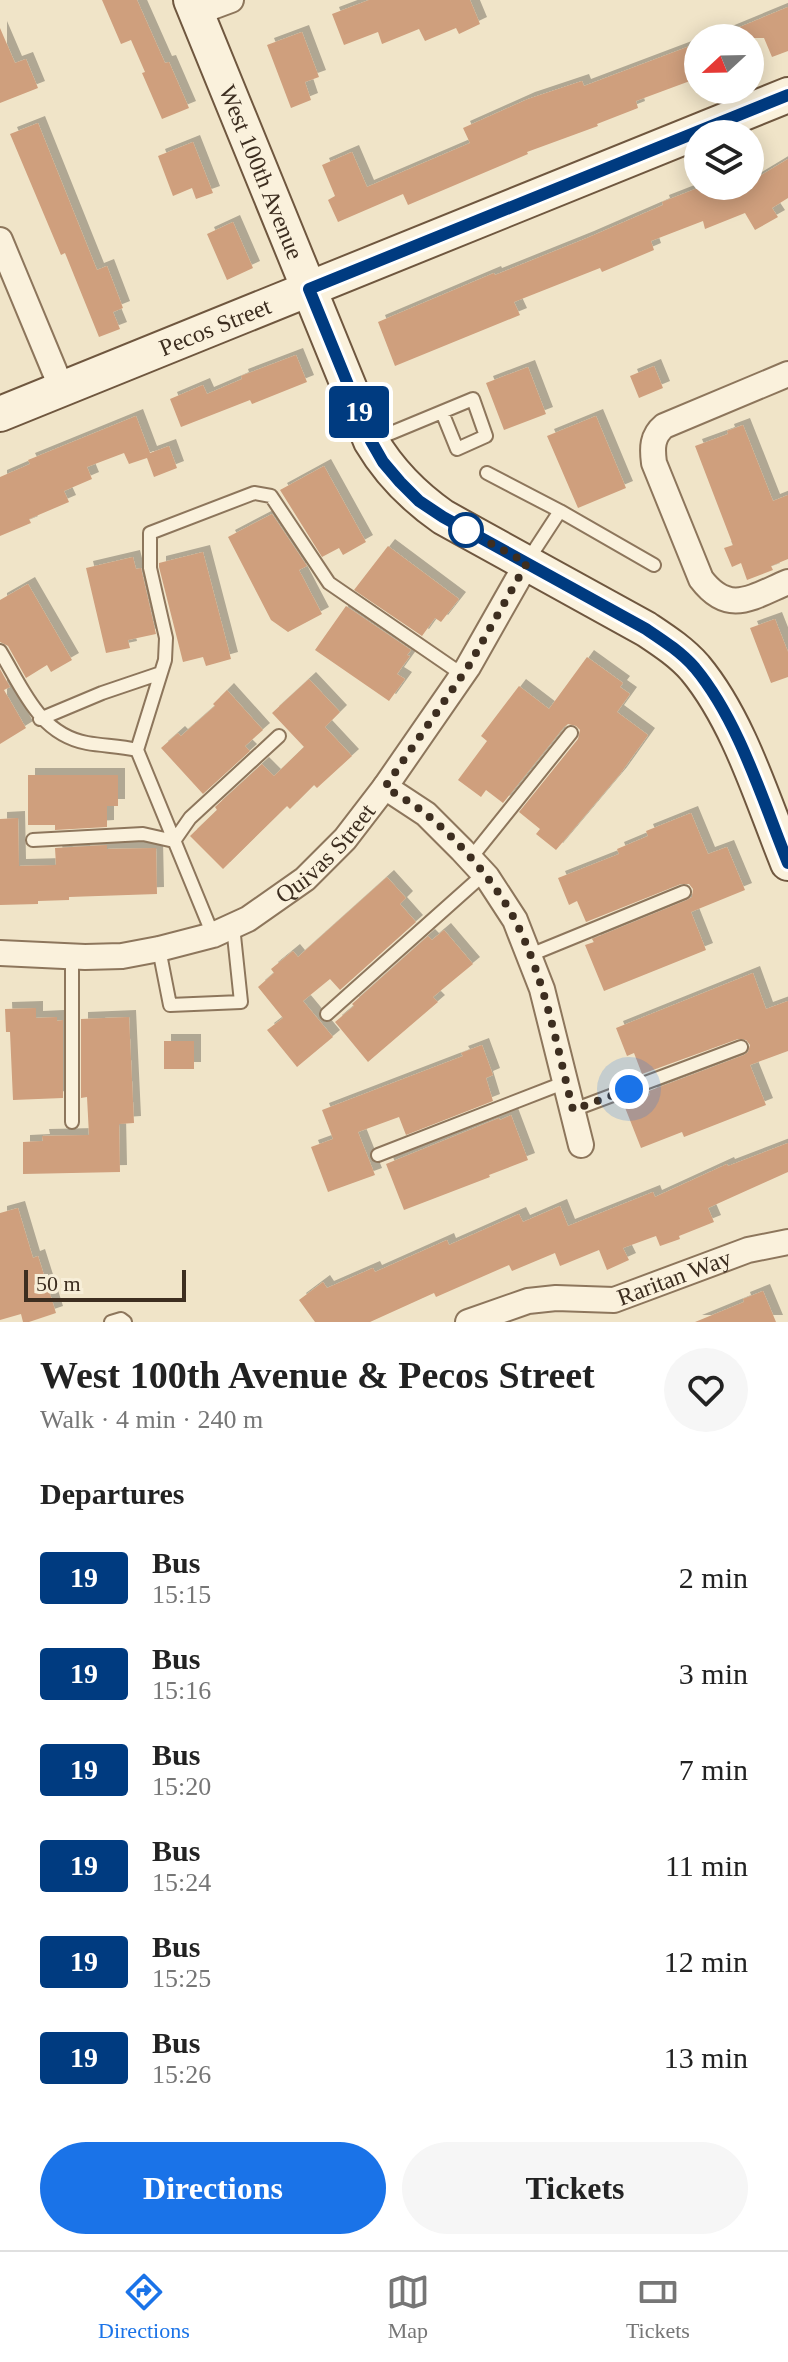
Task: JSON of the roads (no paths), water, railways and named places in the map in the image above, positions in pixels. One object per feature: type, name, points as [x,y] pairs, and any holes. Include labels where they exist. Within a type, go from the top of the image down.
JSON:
[{"type":"street","points":[[193,6],[231,0]]},
{"type":"street","name":"West 100th Avenue","points":[[193,6],[371,441],[383,462],[419,501],[443,517],[646,629],[671,645],[693,666],[731,722],[788,863]]},
{"type":"street","name":"Pecos Street","points":[[0,414],[788,95]]},
{"type":"street","points":[[0,240],[62,389]]},
{"type":"street","points":[[788,374],[664,426],[657,432],[652,453],[701,579],[718,597],[738,601],[788,582]]},
{"type":"street","name":"Quivas Street","points":[[0,953],[122,956],[159,949],[223,930],[269,906],[328,859],[385,787],[463,675],[527,563]]},
{"type":"street","points":[[385,787],[426,814],[477,867],[515,920],[542,989],[581,1145]]},
{"type":"street","name":"Raritan Way","points":[[468,1322],[528,1301],[556,1298],[614,1300],[748,1250],[788,1242]]},
{"type":"lane","points":[[371,441],[442,412]]},
{"type":"lane","points":[[487,473],[654,565]]},
{"type":"lane","points":[[159,949],[170,1005],[241,1002],[223,930],[174,841],[137,750],[165,660],[166,638],[150,568],[150,533],[254,493],[271,496],[329,583],[463,675]]},
{"type":"lane","points":[[527,563],[560,511]]},
{"type":"lane","points":[[0,651],[40,719],[64,736],[87,743],[137,750]]},
{"type":"lane","points":[[40,719],[161,673]]},
{"type":"lane","points":[[327,1014],[477,867],[571,733]]},
{"type":"lane","points":[[174,841],[190,818],[279,736]]},
{"type":"lane","points":[[33,840],[143,834],[174,841]]},
{"type":"lane","points":[[530,955],[684,892]]},
{"type":"lane","points":[[72,957],[72,1122]]},
{"type":"lane","points":[[573,1110],[741,1047]]},
{"type":"lane","points":[[378,1155],[566,1082]]},
{"type":"lane","points":[[111,1322],[121,1319],[125,1322]]}]
